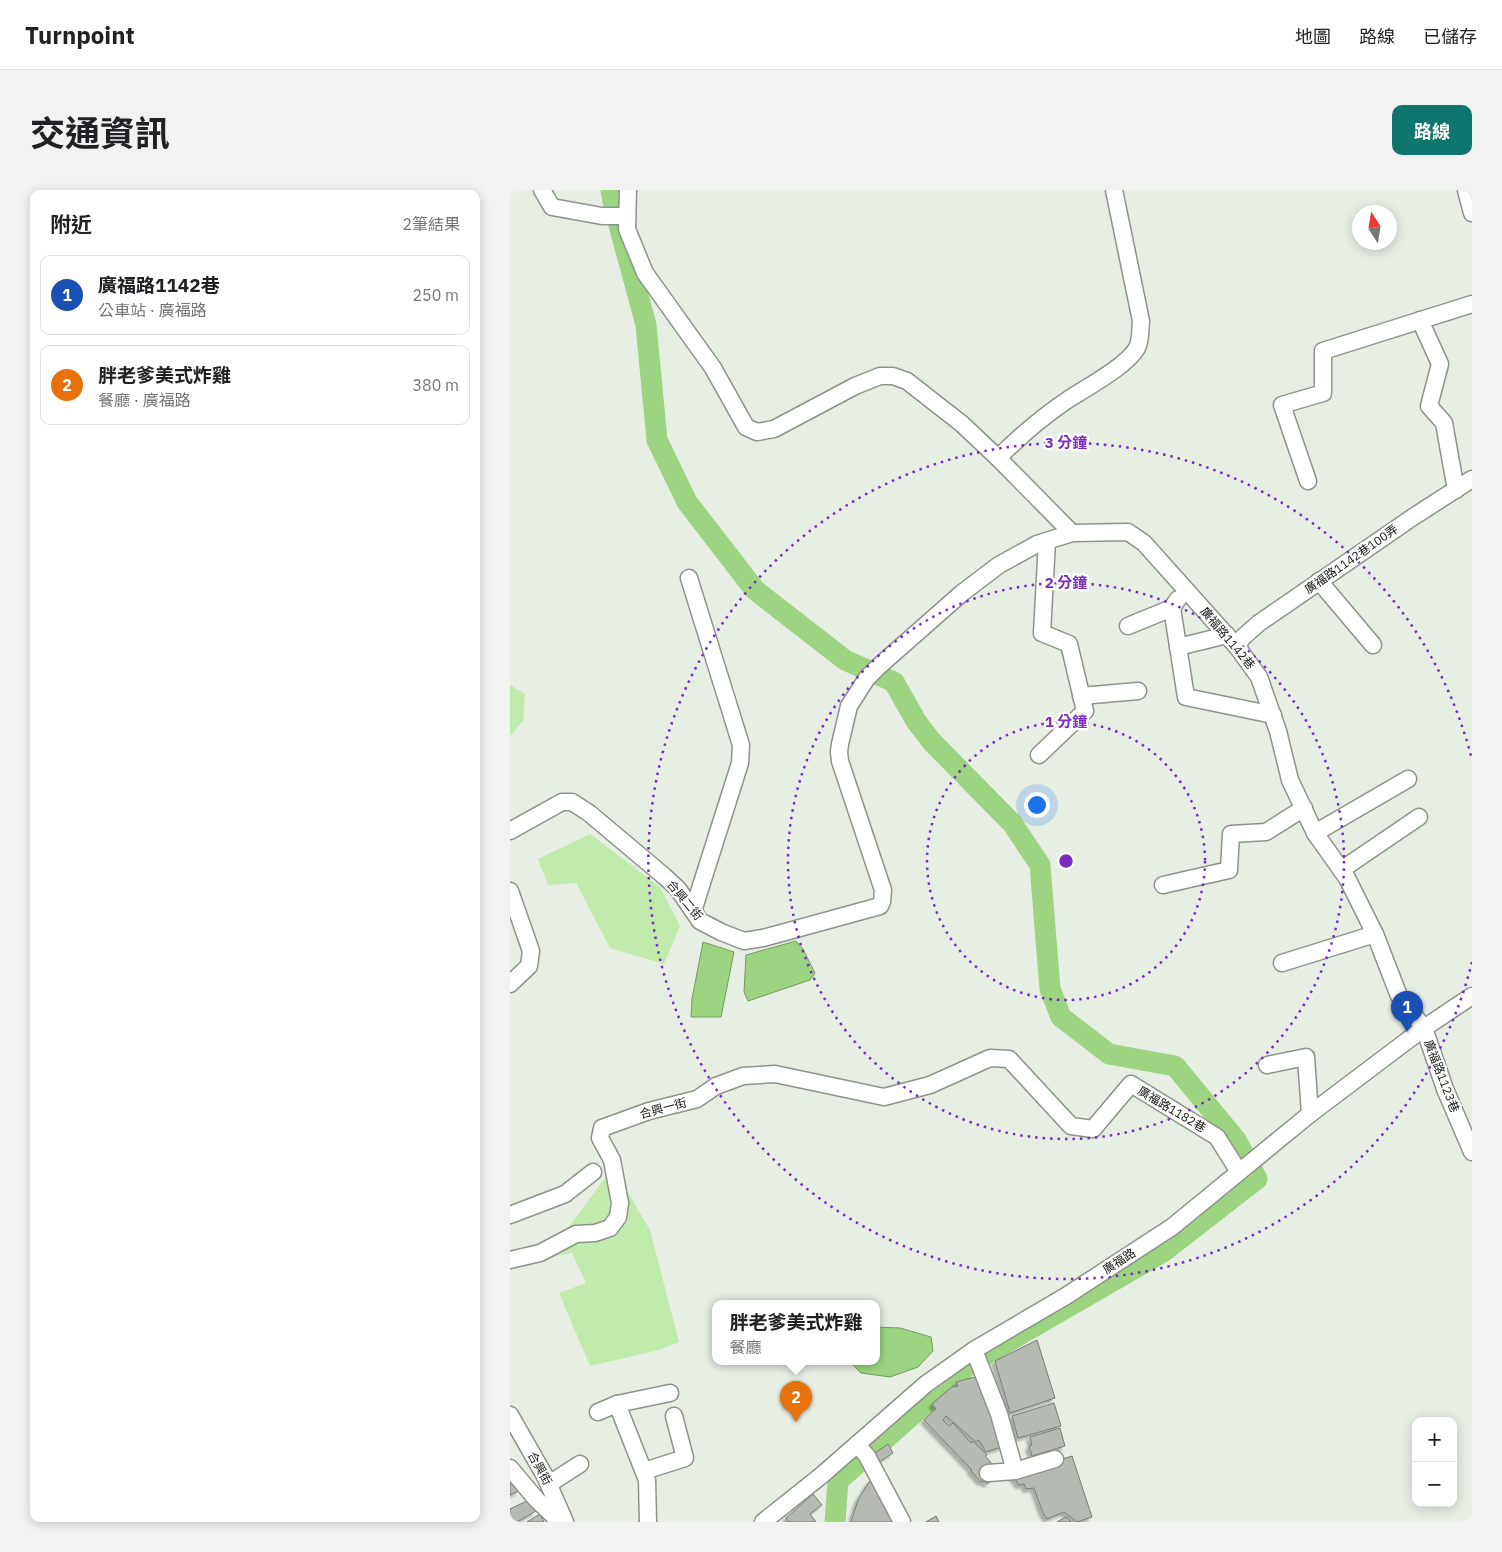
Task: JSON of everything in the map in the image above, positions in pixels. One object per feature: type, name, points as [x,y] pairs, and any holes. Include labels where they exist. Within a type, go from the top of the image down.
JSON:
[{"type":"street","points":[[542,190],[552,207],[602,216],[627,216]]},
{"type":"street","points":[[628,190],[627,229],[645,273],[713,368],[746,427],[757,432],[774,429],[855,386],[880,376],[893,376],[907,381],[962,424],[1072,534]]},
{"type":"street","points":[[998,458],[1022,434],[1127,360],[1137,348],[1140,338],[1140,321],[1114,190]]},
{"type":"street","points":[[1466,190],[1472,213]]},
{"type":"street","points":[[1308,481],[1282,405],[1323,393],[1323,351],[1472,304]]},
{"type":"street","points":[[1420,320],[1440,364],[1429,406],[1444,423],[1456,490]]},
{"type":"street","name":"廣福路1142巷100弄","points":[[1238,648],[1241,639],[1258,623],[1413,516],[1472,479]]},
{"type":"street","name":"廣福路1142巷","points":[[882,902],[883,890],[838,752],[849,706],[872,673],[962,593],[999,565],[1037,544],[1072,534],[1128,532],[1144,543],[1186,589],[1238,648],[1259,677],[1278,732],[1290,780],[1315,833],[1341,870],[1375,934],[1399,996],[1424,1028]]},
{"type":"street","points":[[1039,754],[1085,710],[1069,644],[1042,633],[1047,541]]},
{"type":"street","points":[[689,578],[741,744],[740,763],[693,911]]},
{"type":"street","points":[[1320,581],[1373,645]]},
{"type":"street","points":[[1128,626],[1172,608],[1186,589]]},
{"type":"street","points":[[1172,608],[1186,697],[1272,715]]},
{"type":"street","points":[[1178,647],[1227,635]]},
{"type":"street","points":[[1081,696],[1138,691]]},
{"type":"street","points":[[1315,833],[1408,779]]},
{"type":"street","name":"合興二街","points":[[510,831],[562,802],[572,802],[589,813],[678,889],[700,921],[720,932],[744,941],[763,938],[880,906],[882,902]]},
{"type":"street","points":[[1163,885],[1229,870],[1231,834],[1266,832],[1304,808]]},
{"type":"street","points":[[1341,870],[1419,816]]},
{"type":"street","points":[[510,890],[531,950],[529,966],[510,984]]},
{"type":"street","points":[[1282,963],[1375,934]]},
{"type":"street","name":"廣福路","points":[[764,1522],[822,1475],[926,1384],[977,1356],[1172,1227],[1310,1114],[1424,1028],[1472,996]]},
{"type":"street","name":"廣福路1123巷","points":[[1424,1028],[1445,1088],[1472,1152]]},
{"type":"street","points":[[1267,1065],[1306,1057],[1310,1114]]},
{"type":"street","name":"廣福路1182巷","points":[[930,1085],[990,1058],[1009,1059],[1071,1126],[1093,1129],[1130,1084],[1217,1137],[1239,1172]]},
{"type":"street","name":"合興一街","points":[[510,1260],[540,1253],[576,1234],[595,1233],[610,1228],[618,1217],[620,1203],[617,1185],[612,1160],[600,1138],[602,1128],[649,1111],[697,1099],[716,1086],[743,1076],[775,1074],[884,1097],[930,1085]]},
{"type":"street","points":[[510,1215],[565,1194],[592,1172]]},
{"type":"street","points":[[977,1356],[999,1414],[1015,1471]]},
{"type":"street","points":[[598,1412],[617,1404],[670,1393]]},
{"type":"street","points":[[617,1404],[647,1480],[648,1522]]},
{"type":"street","name":"合興街","points":[[510,1415],[549,1484],[566,1522]]},
{"type":"street","points":[[644,1471],[685,1458],[674,1416]]},
{"type":"street","points":[[857,1444],[867,1456],[902,1522]]},
{"type":"street","points":[[988,1473],[1015,1471],[1055,1459]]},
{"type":"street","points":[[549,1484],[580,1464]]},
{"type":"street","points":[[510,1468],[536,1499],[560,1522]]},
{"type":"shaded area","points":[[510,685],[525,694],[523,721],[510,736]]},
{"type":"shaded area","points":[[590,834],[660,887],[680,926],[664,964],[610,948],[576,883],[548,885],[538,859]]},
{"type":"shaded area","points":[[796,941],[803,949],[815,973],[810,980],[748,1001],[744,992],[746,955]]},
{"type":"shaded area","points":[[703,942],[734,952],[721,1017],[691,1017],[692,999]]},
{"type":"shaded area","points":[[613,1167],[650,1230],[679,1342],[659,1350],[590,1366],[559,1293],[586,1283],[572,1253],[546,1258]]},
{"type":"shaded area","points":[[880,1327],[900,1328],[931,1337],[933,1351],[918,1367],[890,1377],[861,1373],[853,1365],[880,1365]]},
{"type":"building","points":[[1037,1340],[1055,1398],[1010,1413],[995,1361]]},
{"type":"building","points":[[982,1375],[1004,1446],[986,1452],[979,1440],[976,1442],[946,1416],[943,1420],[949,1426],[953,1423],[971,1443],[973,1441],[987,1455],[985,1456],[997,1469],[987,1478],[990,1482],[987,1484],[983,1481],[981,1482],[924,1420],[936,1409],[932,1404],[952,1387],[958,1386],[956,1382]]},
{"type":"building","points":[[1054,1403],[1061,1426],[1018,1438],[1012,1416]]},
{"type":"building","points":[[1060,1428],[1065,1446],[1032,1456],[1029,1446],[1032,1445],[1030,1437]]},
{"type":"building","points":[[888,1444],[893,1453],[879,1462],[874,1454]]},
{"type":"building","points":[[1072,1456],[1092,1517],[1077,1522],[1064,1512],[1047,1519],[1034,1488],[1026,1489],[1024,1484],[1019,1485],[1011,1475]]},
{"type":"building","points":[[875,1478],[899,1522],[851,1522],[858,1500],[869,1482]]},
{"type":"building","points":[[510,1481],[519,1491],[510,1495]]},
{"type":"building","points":[[813,1494],[822,1505],[810,1514],[816,1522],[789,1522],[786,1518]]},
{"type":"building","points":[[527,1501],[536,1511],[517,1522],[510,1522],[510,1509]]},
{"type":"building","points":[[540,1514],[544,1522],[527,1522]]},
{"type":"building","points":[[936,1516],[939,1522],[926,1522]]},
{"type":"building","points":[[1066,1517],[1071,1522],[1057,1522]]},
{"type":"waterway","points":[[611,190],[614,206]]},
{"type":"waterway","points":[[619,225],[646,325],[657,440],[687,502],[755,590],[845,660],[894,682],[916,721],[932,742],[1012,823],[1040,865],[1050,989],[1061,1017],[1109,1054],[1175,1066],[1236,1140],[1257,1179],[1163,1252],[971,1363],[838,1481],[835,1522]]},
{"type":"place","name":"廣福路1142巷","points":[[1407,1032]]},
{"type":"place","name":"胖老爹美式炸雞","points":[[796,1422]]}]
